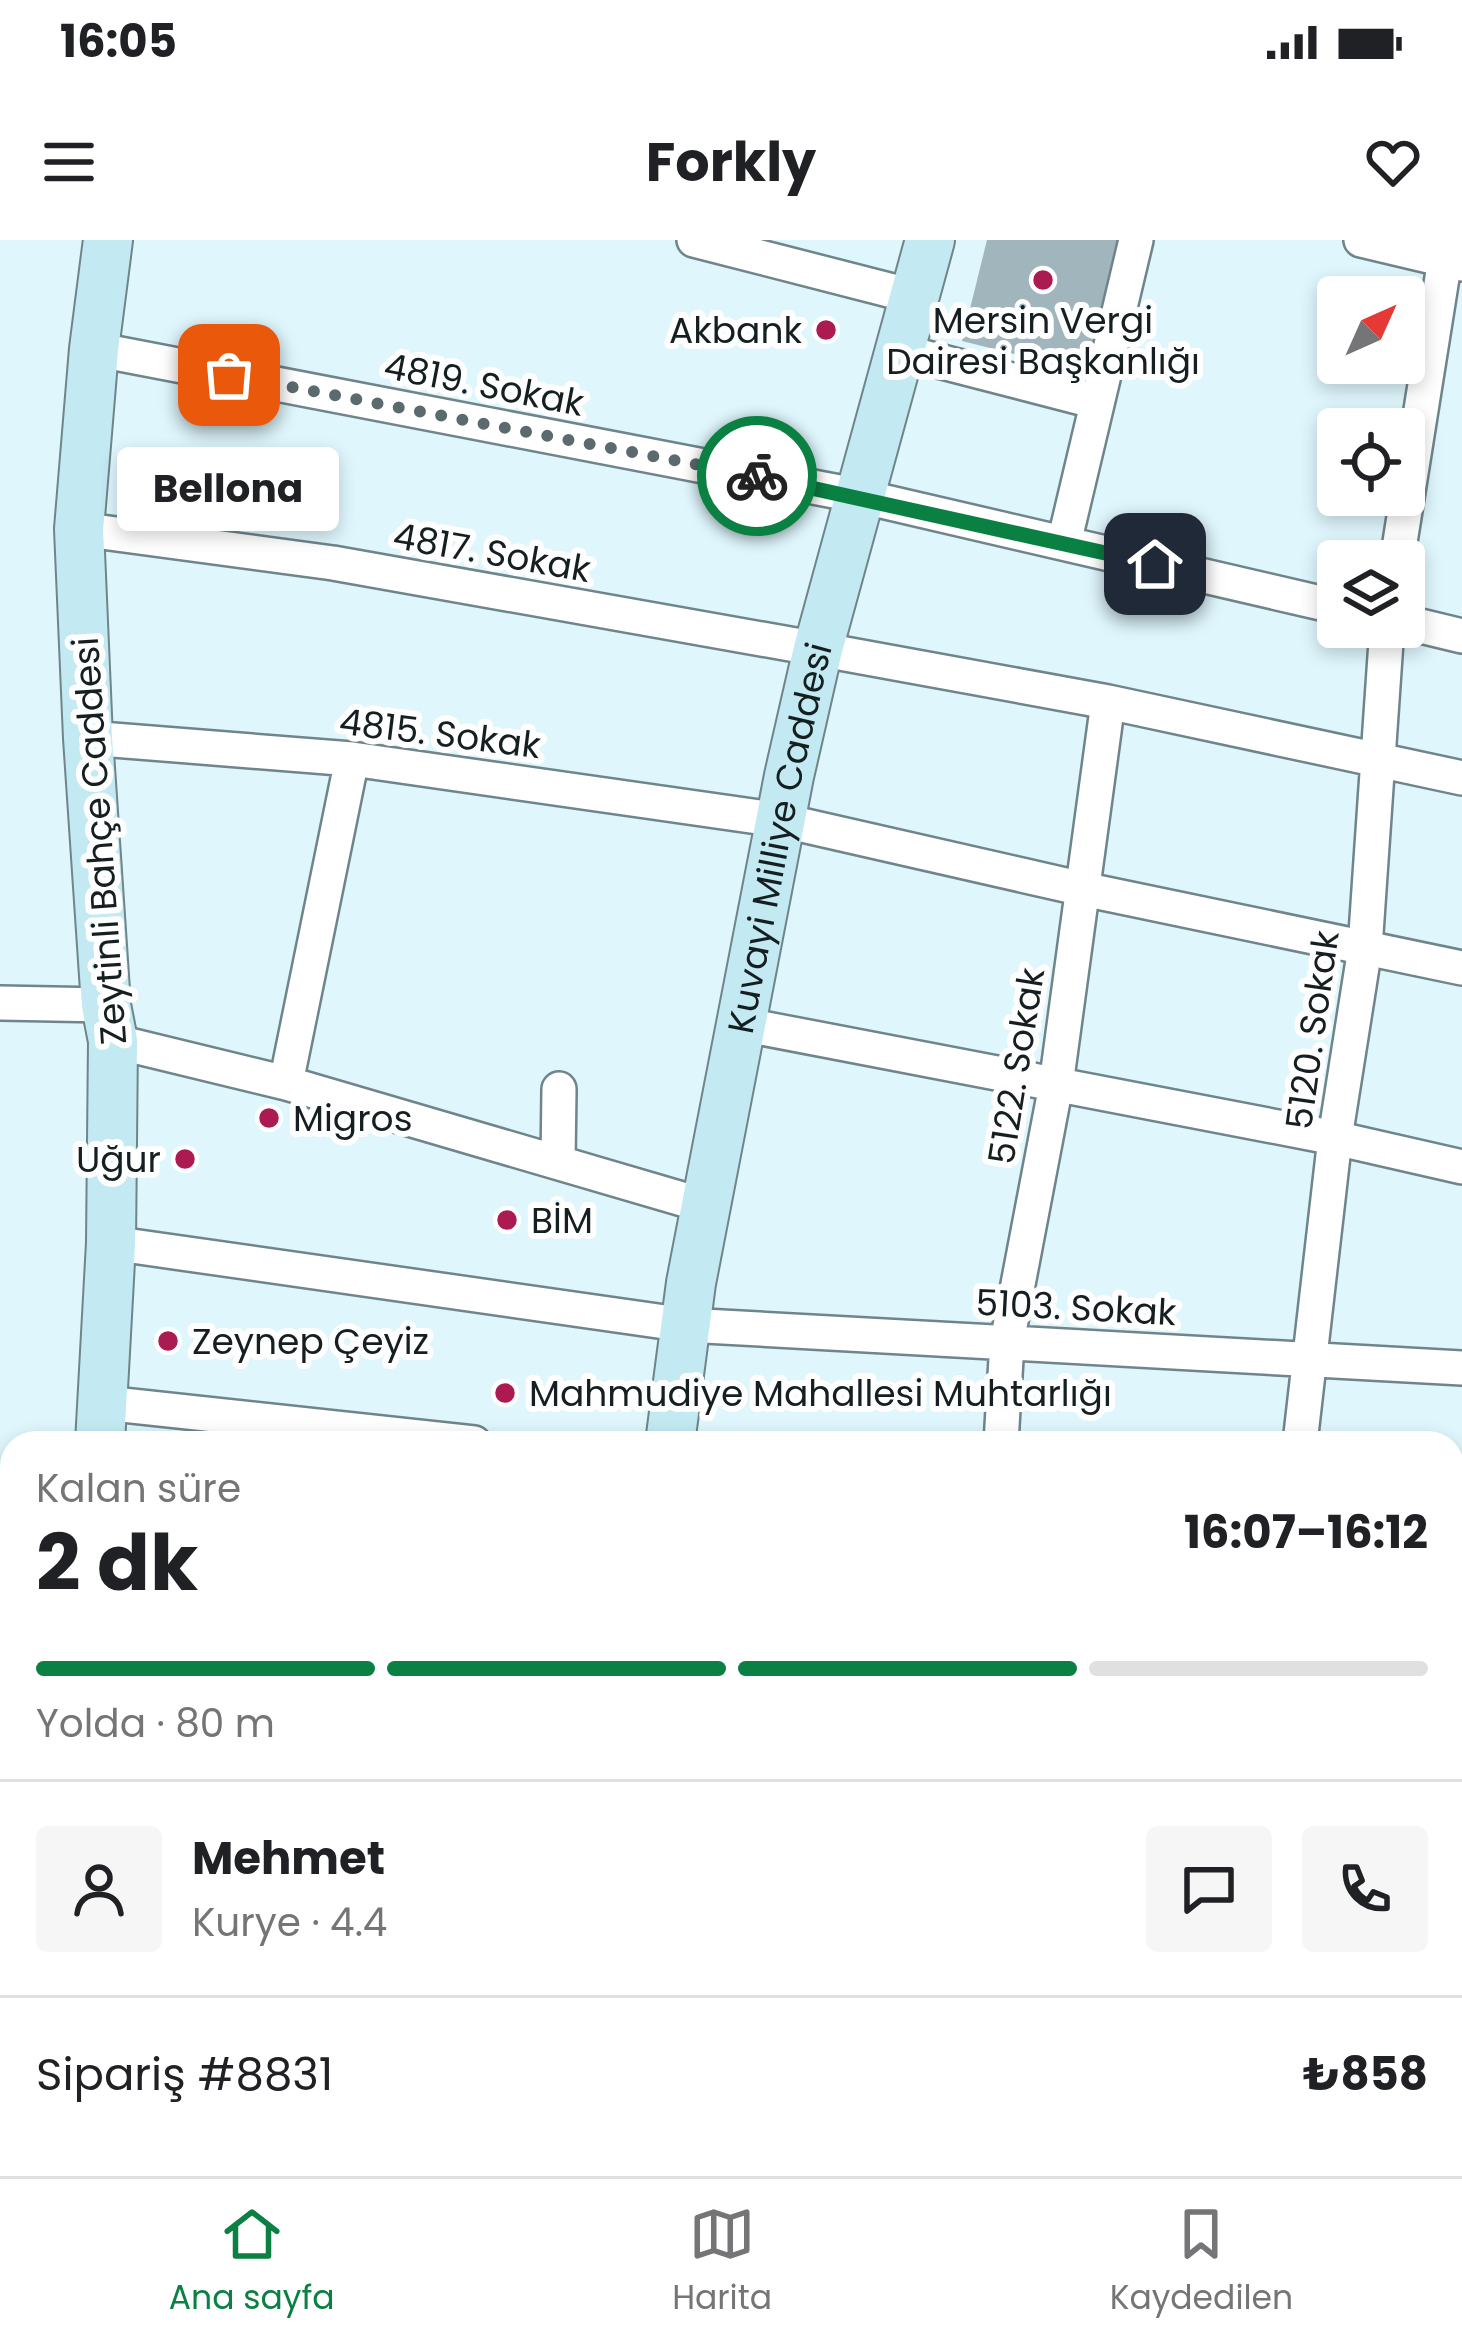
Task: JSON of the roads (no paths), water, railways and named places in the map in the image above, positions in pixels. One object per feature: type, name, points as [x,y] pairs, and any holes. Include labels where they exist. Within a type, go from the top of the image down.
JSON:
[{"type":"street","name":"Zeytinli Bahçe Caddesi","points":[[102,1423],[112,1243],[110,1023],[88,738],[79,529],[108,240]]},
{"type":"street","points":[[694,240],[916,297]]},
{"type":"street","name":"Kuvayi Milliye Caddesi","points":[[672,1431],[706,1206],[780,820],[818,649],[930,240]]},
{"type":"street","points":[[1064,543],[1136,240]]},
{"type":"street","points":[[1361,240],[1451,254],[1401,540]]},
{"type":"street","name":"4819. Sokak","points":[[94,349],[860,496],[1317,602]]},
{"type":"street","points":[[900,351],[1097,402]]},
{"type":"street","name":"4817. Sokak","points":[[79,529],[333,563],[818,649],[1108,702],[1462,778]]},
{"type":"street","points":[[1425,627],[1462,636]]},
{"type":"street","name":"5120. Sokak","points":[[1302,1431],[1335,1138],[1365,948],[1387,648]]},
{"type":"street","name":"5122. Sokak","points":[[1002,1431],[1007,1342],[1056,1084],[1108,702]]},
{"type":"street","name":"4815. Sokak","points":[[88,738],[352,759],[780,820],[1462,968]]},
{"type":"street","points":[[286,1082],[352,759]]},
{"type":"street","points":[[0,1003],[110,1023],[286,1082],[706,1206]]},
{"type":"street","points":[[741,1024],[1335,1138],[1462,1167]]},
{"type":"street","points":[[558,1162],[559,1089]]},
{"type":"street","name":"5103. Sokak","points":[[112,1243],[686,1324],[1462,1368]]},
{"type":"street","points":[[102,1423],[251,1431]]},
{"type":"place","name":"Mersin Vergi Dairesi Başkanlığı","points":[[1043,280]]},
{"type":"place","name":"Akbank","points":[[826,330]]},
{"type":"place","name":"Bellona","points":[[229,375]]},
{"type":"place","name":"Migros","points":[[269,1118]]},
{"type":"place","name":"Uğur","points":[[185,1159]]},
{"type":"place","name":"BİM","points":[[507,1220]]},
{"type":"place","name":"Zeynep Çeyiz","points":[[168,1341]]},
{"type":"place","name":"Mahmudiye Mahallesi Muhtarlığı","points":[[505,1393]]}]
